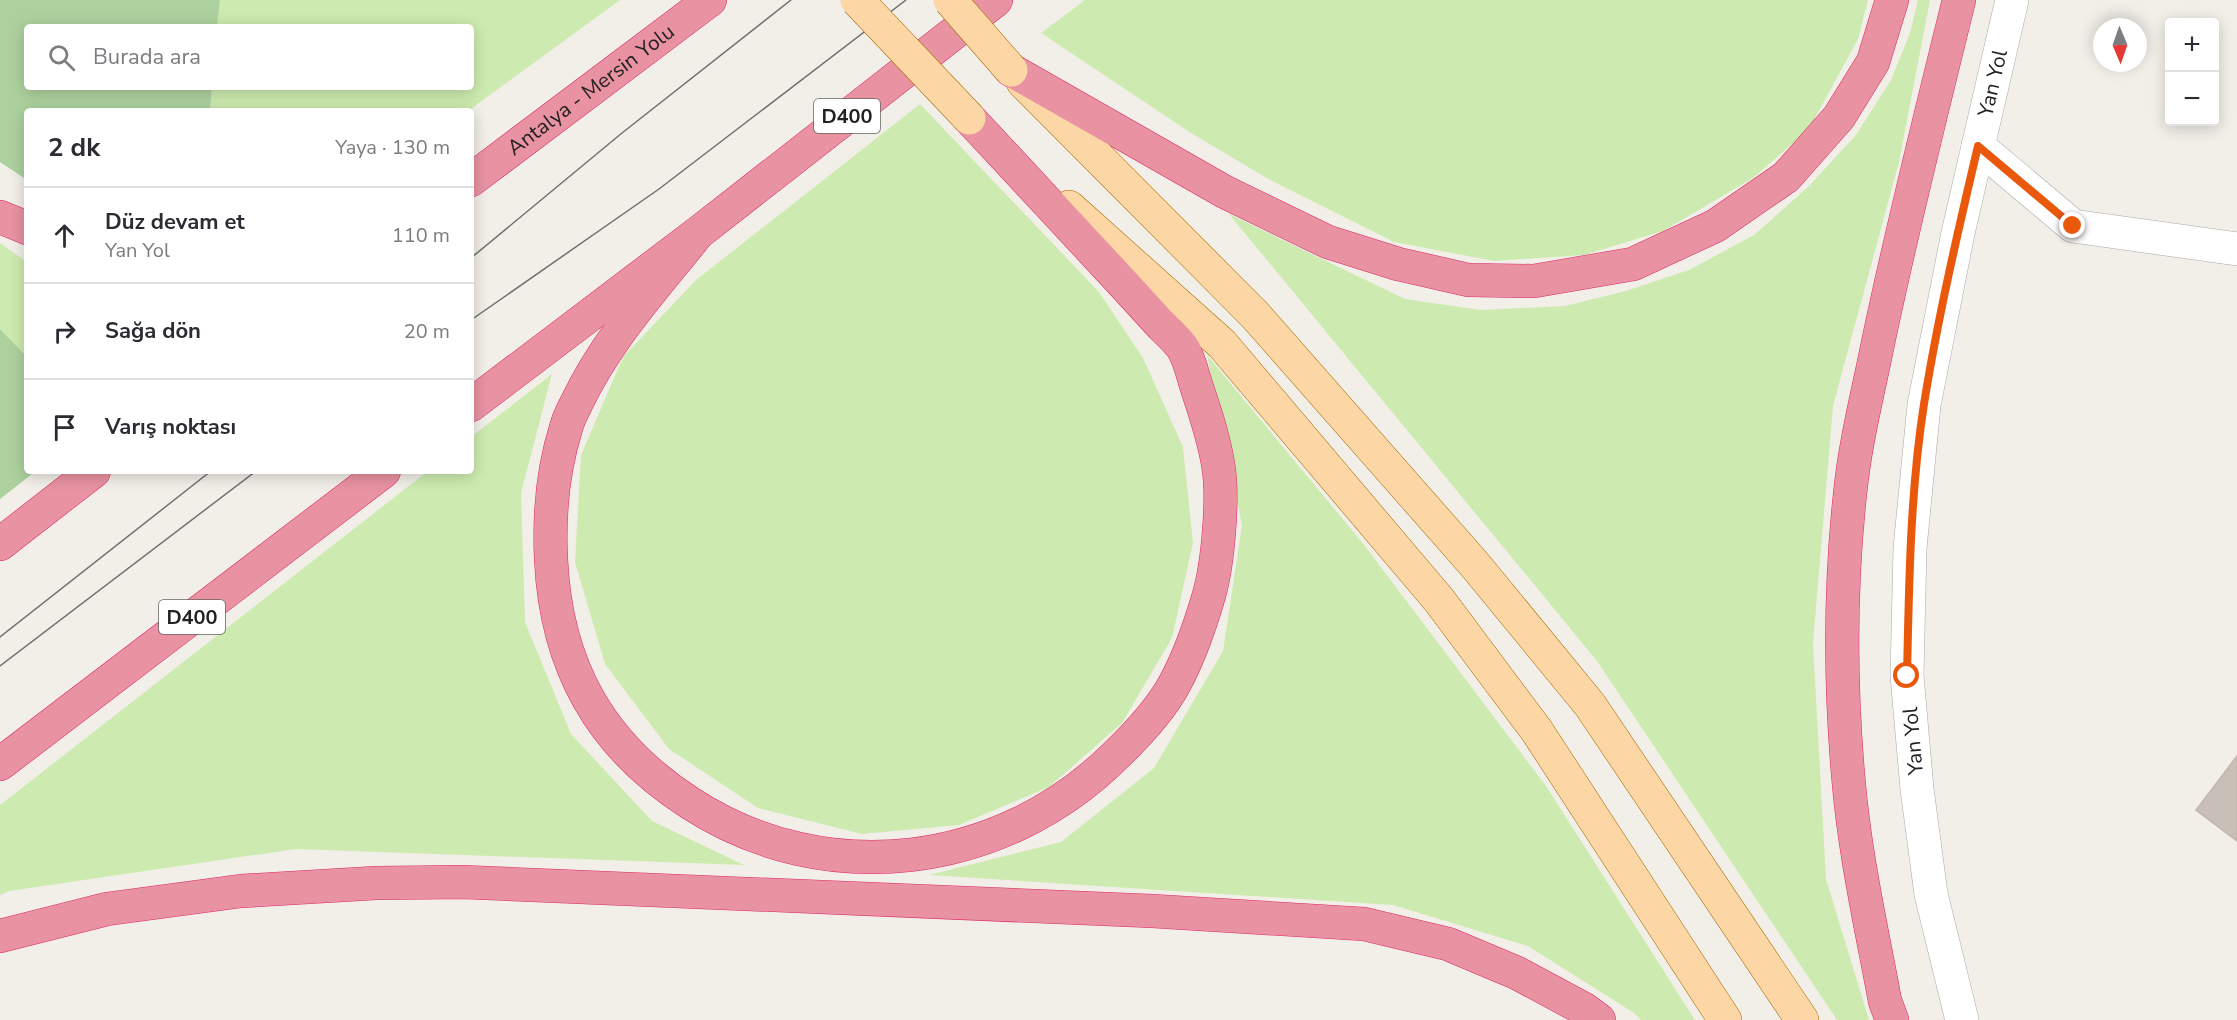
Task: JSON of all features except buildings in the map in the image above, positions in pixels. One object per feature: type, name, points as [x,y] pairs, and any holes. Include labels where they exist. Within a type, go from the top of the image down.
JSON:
[{"type":"highway","name":"Antalya - Mersin Yolu","points":[[474,178],[710,0]]},
{"type":"highway","name":"D400","points":[[474,403],[698,233],[996,0]]},
{"type":"highway","points":[[1011,70],[1225,192],[1328,242],[1398,264],[1468,280],[1534,281],[1634,264],[1715,225],[1786,177],[1839,117],[1873,62],[1892,0]]},
{"type":"highway","points":[[1892,1020],[1885,1001],[1861,875],[1848,776],[1842,677],[1843,592],[1850,492],[1868,396],[1900,240],[1959,0]]},
{"type":"highway","points":[[698,233],[611,343],[586,384],[566,426],[554,488],[550,541],[553,596],[567,654],[590,703],[624,751],[660,784],[718,822],[783,847],[844,858],[920,855],[982,841],[1036,817],[1098,774],[1138,734],[1173,687],[1198,634],[1214,576],[1219,521],[1219,469],[1208,421],[1184,349],[969,118]]},
{"type":"highway","points":[[0,217],[24,227]]},
{"type":"highway","points":[[0,544],[90,474]]},
{"type":"highway","name":"D400","points":[[0,764],[380,474]]},
{"type":"highway","points":[[0,936],[118,908],[241,891],[376,883],[463,882],[1152,911],[1364,924],[1448,944],[1517,973],[1599,1020]]},
{"type":"main road","points":[[857,0],[969,118],[1222,344],[1439,600],[1537,731],[1725,1020]]},
{"type":"main road","points":[[950,0],[1011,70],[1255,315],[1475,565],[1590,705],[1802,1020]]},
{"type":"street","name":"Yan Yol","points":[[1962,1020],[1931,894],[1917,789],[1907,664],[1910,548],[1924,405],[1958,233],[2012,0]]},
{"type":"street","points":[[1978,146],[2073,226],[2237,249]]},
{"type":"green space","points":[[0,0],[220,0],[217,24],[24,24],[24,90],[212,90],[210,108],[24,108],[24,178],[0,162]]},
{"type":"green space","points":[[220,0],[620,0],[472,108],[210,108],[212,90],[474,90],[474,24],[217,24]]},
{"type":"green space","points":[[1085,0],[1868,0],[1858,39],[1809,129],[1753,178],[1663,231],[1584,255],[1494,261],[1394,242],[1270,180],[1191,133],[1041,33]]},
{"type":"green space","points":[[1918,0],[1930,0],[1899,162],[1833,406],[1813,643],[1826,879],[1869,1020],[1837,1020],[1597,661],[1229,214],[1405,299],[1481,310],[1565,306],[1626,291],[1689,270],[1754,235],[1808,187],[1856,135],[1891,80],[1910,33]]},
{"type":"green space","points":[[920,104],[1099,292],[1143,358],[1183,447],[1193,543],[1172,638],[1122,723],[1049,787],[959,825],[862,834],[758,808],[669,749],[605,664],[575,562],[581,455],[623,357],[696,280]]},
{"type":"green space","points":[[0,243],[24,260],[24,354],[0,329]]},
{"type":"green space","points":[[0,329],[24,354],[24,474],[32,474],[0,499]]},
{"type":"green space","points":[[1207,355],[1365,546],[1546,786],[1695,1020],[1641,1020],[1634,1013],[1528,946],[1393,905],[929,875],[1061,842],[1154,768],[1223,651],[1242,525]]},
{"type":"green space","points":[[552,374],[521,493],[525,622],[571,734],[652,821],[744,865],[296,849],[9,891],[0,895],[0,805],[424,474],[474,474],[474,435]]},
{"type":"tram line","points":[[474,256],[622,133],[791,0]]},
{"type":"tram line","points":[[474,318],[659,189],[906,0]]},
{"type":"tram line","points":[[0,637],[207,474]]},
{"type":"tram line","points":[[0,666],[252,474]]},
{"type":"route","points":[[1907,676],[1910,548],[1924,405],[1958,233],[1978,146],[2073,226]]}]
